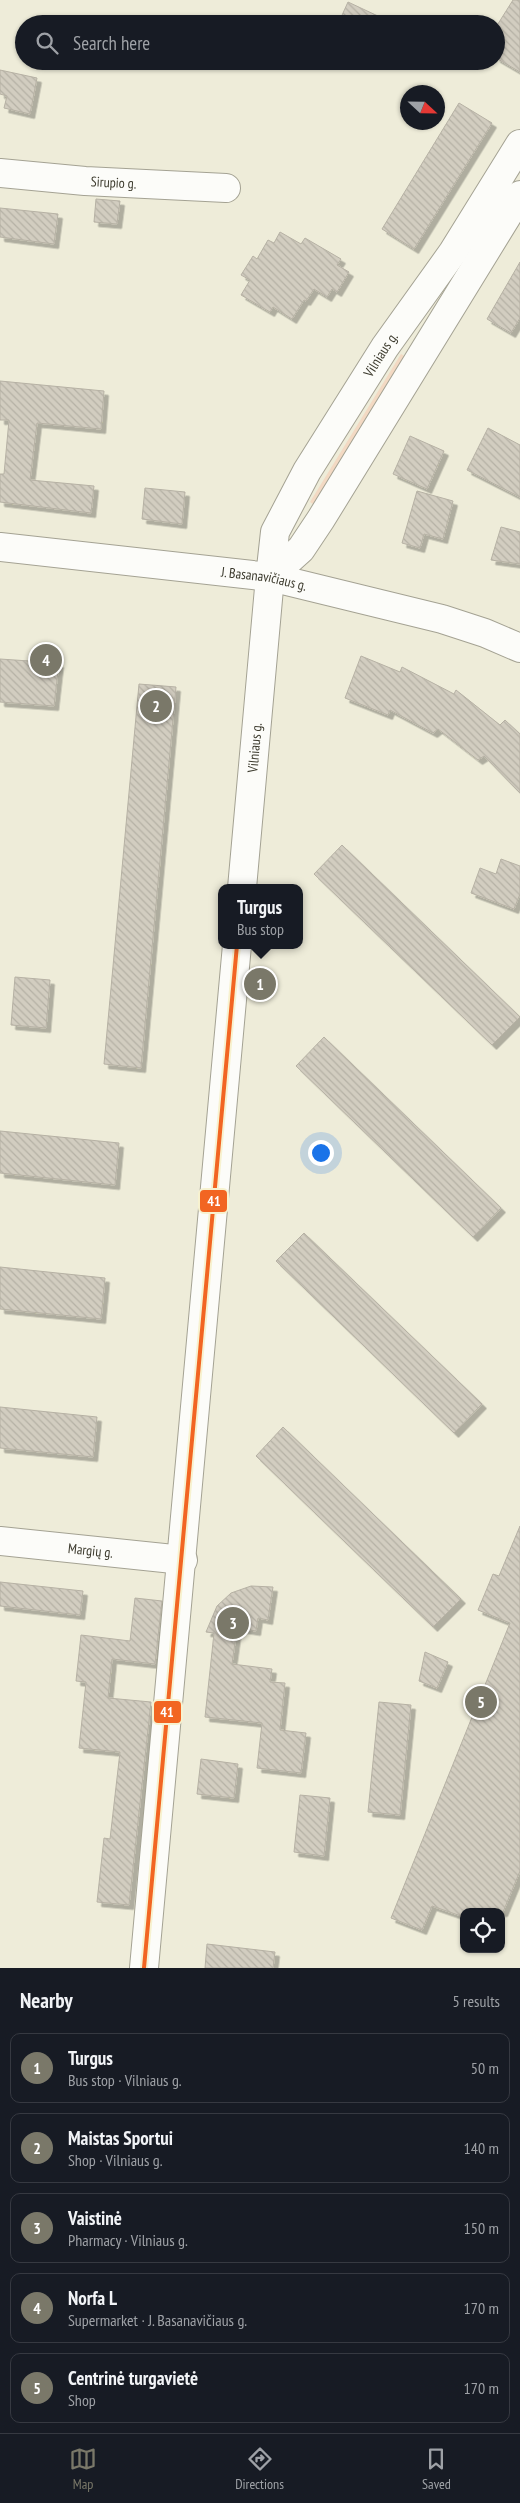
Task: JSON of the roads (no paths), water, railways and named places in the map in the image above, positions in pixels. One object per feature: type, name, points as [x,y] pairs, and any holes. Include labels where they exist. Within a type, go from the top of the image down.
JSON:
[{"type":"main road","name":"Vilniaus g.","points":[[242,884],[275,532],[307,471],[385,347],[454,252],[520,144]]},
{"type":"main road","name":"Sirupio g.","points":[[0,173],[85,181],[226,188]]},
{"type":"main road","points":[[270,578],[301,549],[321,519],[520,195]]},
{"type":"main road","name":"J. Basanavičiaus g.","points":[[0,547],[270,578],[442,619],[520,648]]},
{"type":"main road","points":[[144,1968],[237,949]]},
{"type":"main road","name":"Margių g.","points":[[0,1541],[182,1560]]},
{"type":"place","name":"Norfa L","points":[[46,660]]},
{"type":"place","name":"Maistas Sportui","points":[[156,706]]},
{"type":"place","name":"Turgus","points":[[260,984]]},
{"type":"place","name":"Vaistinė","points":[[233,1623]]},
{"type":"place","name":"Centrinė turgavietė","points":[[481,1702]]}]
